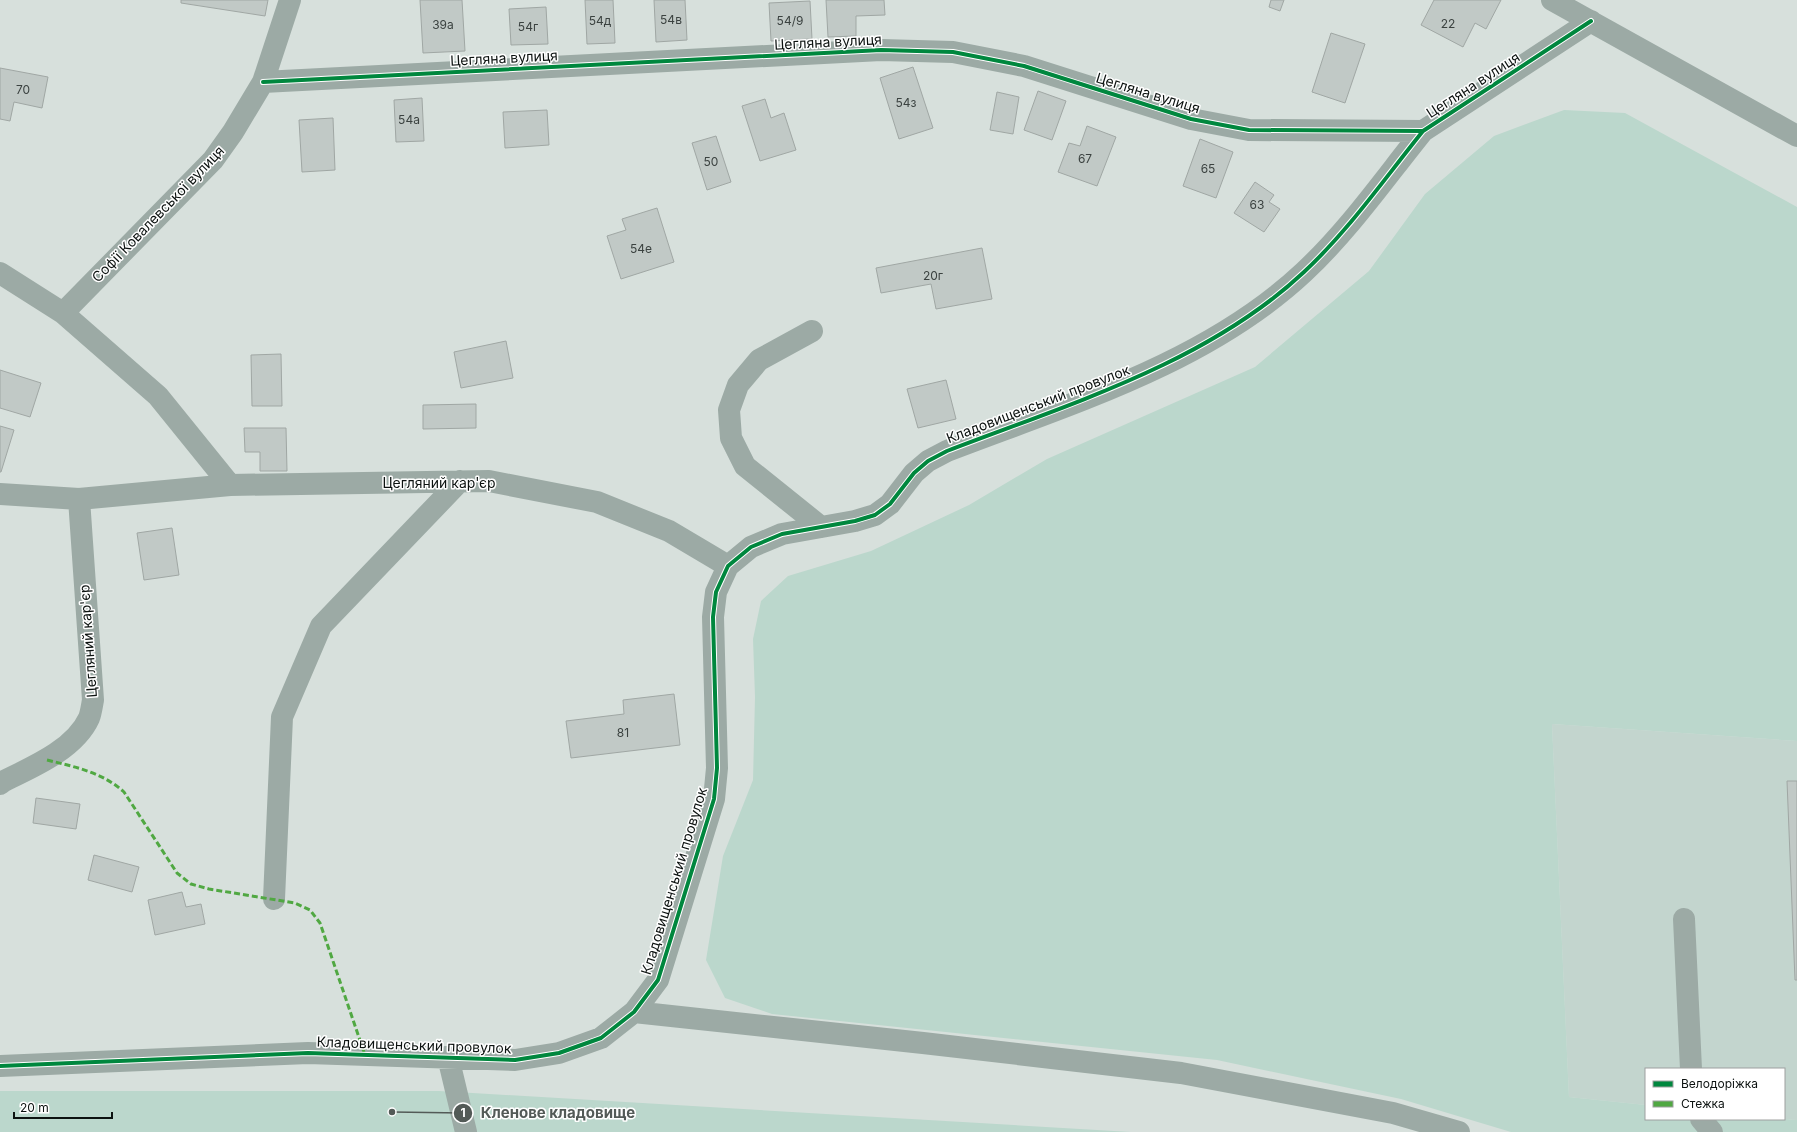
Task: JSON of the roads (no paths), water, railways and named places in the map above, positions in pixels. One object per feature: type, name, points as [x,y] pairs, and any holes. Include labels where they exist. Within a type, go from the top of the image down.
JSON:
[{"type":"street","name":"Софії Ковалевської вулиця","points":[[63,313],[213,160],[234,132],[263,82],[290,0]]},
{"type":"street","points":[[1552,0],[1797,136]]},
{"type":"street","name":"Цегляна вулиця","points":[[263,82],[881,50],[953,52],[1024,66],[1192,119],[1249,130],[1423,131],[1591,21]]},
{"type":"street","name":"Кладовищенський провулок","points":[[0,1066],[308,1053],[515,1060],[559,1053],[601,1038],[634,1012],[658,980],[714,799],[717,768],[713,617],[716,592],[728,566],[751,547],[782,534],[855,521],[875,515],[890,504],[914,474],[928,461],[947,451],[1136,378],[1195,349],[1252,316],[1305,272],[1347,226],[1423,131]]},
{"type":"street","points":[[0,273],[63,313],[158,396],[230,485]]},
{"type":"street","points":[[812,331],[759,360],[738,385],[729,410],[731,438],[745,466],[821,527]]},
{"type":"street","points":[[274,899],[282,717],[321,626],[460,481]]},
{"type":"street","name":"Цегляний кар'єр","points":[[0,494],[79,499],[230,485],[489,481],[597,502],[669,531],[728,566]]},
{"type":"street","name":"Цегляний кар'єр","points":[[0,784],[47,760],[76,736],[89,718],[93,700],[79,499]]},
{"type":"street","points":[[1684,919],[1691,1068]]},
{"type":"street","points":[[634,1012],[923,1042],[1181,1073],[1393,1113],[1459,1132]]},
{"type":"street","points":[[448,1057],[466,1132]]},
{"type":"street","points":[[1702,1120],[1712,1132]]},
{"type":"place","name":"Кленове кладовище","points":[[392,1112]]}]
